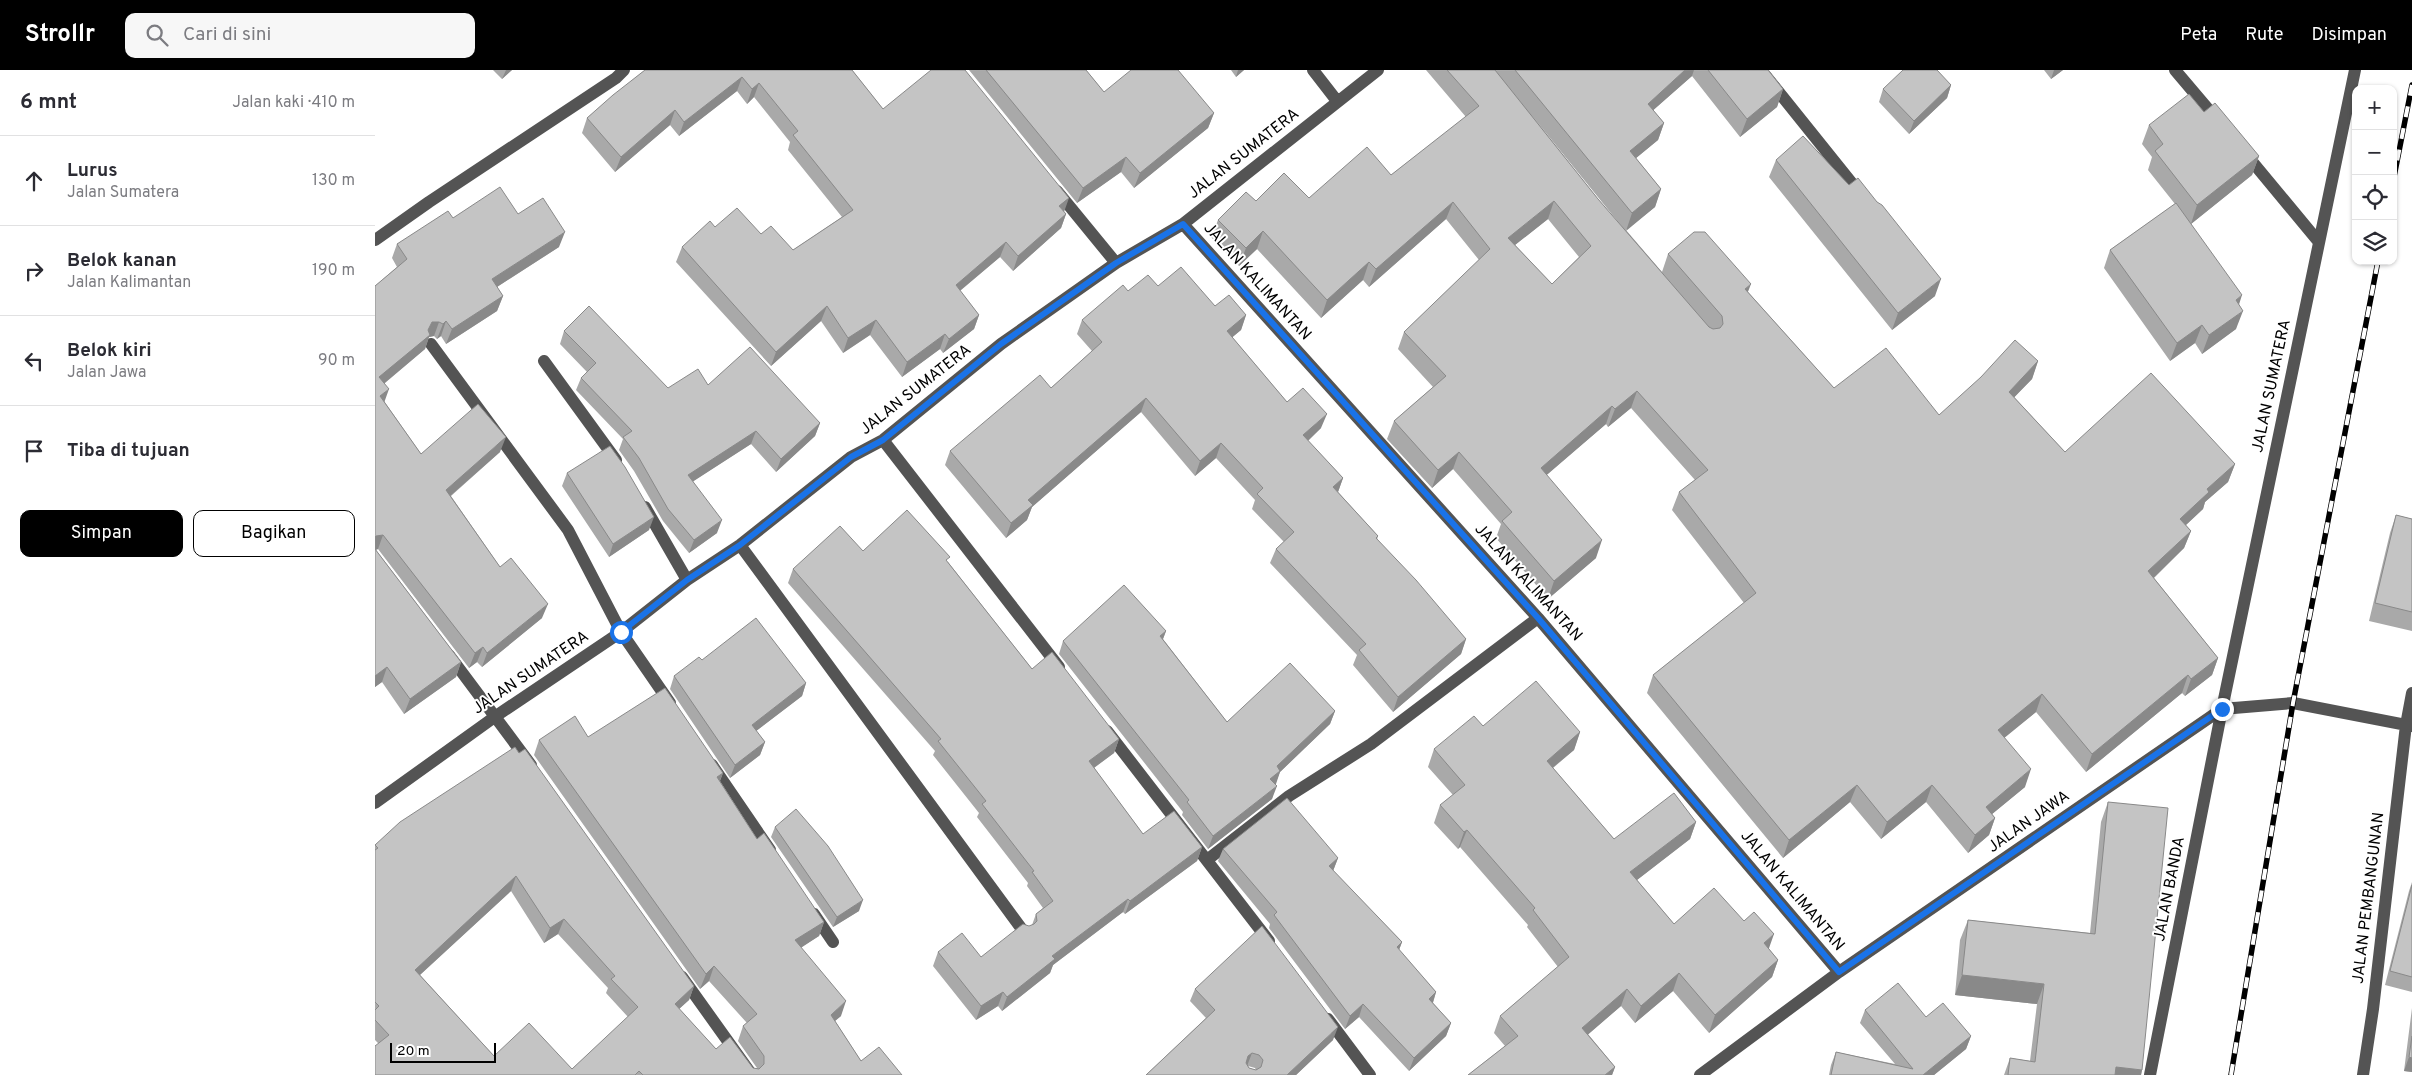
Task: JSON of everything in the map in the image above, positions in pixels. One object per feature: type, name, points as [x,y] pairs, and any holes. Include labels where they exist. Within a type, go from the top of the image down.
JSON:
[{"type":"street","points":[[375,240],[624,70]]},
{"type":"street","points":[[1313,70],[1337,101]]},
{"type":"street","name":"JALAN SUMATERA","points":[[375,803],[495,716],[621,632],[687,580],[740,545],[851,457],[883,440],[1001,344],[1116,263],[1183,224],[1378,70]]},
{"type":"street","points":[[1761,70],[1871,206]]},
{"type":"street","points":[[2175,70],[2225,130]]},
{"type":"street","name":"JALAN SUMATERA","points":[[2222,709],[2355,70]]},
{"type":"street","points":[[2237,144],[2318,241]]},
{"type":"street","points":[[1046,178],[1116,263]]},
{"type":"street","name":"JALAN KALIMANTAN","points":[[1183,224],[1538,618],[1839,972]]},
{"type":"street","points":[[431,344],[567,530],[621,632],[677,714]]},
{"type":"street","points":[[544,361],[622,468]]},
{"type":"street","points":[[883,440],[1069,681]]},
{"type":"street","points":[[641,500],[687,580]]},
{"type":"street","points":[[740,545],[1024,932]]},
{"type":"street","points":[[1207,860],[1289,796],[1371,744],[1538,618]]},
{"type":"street","points":[[441,644],[535,772]]},
{"type":"street","name":"JALAN PEMBANGUNAN","points":[[2363,1075],[2373,1009],[2412,693]]},
{"type":"street","name":"JALAN JAWA","points":[[1700,1075],[1839,972],[2222,709],[2293,703],[2409,726]]},
{"type":"street","name":"JALAN BANDA","points":[[2150,1075],[2222,709]]},
{"type":"street","points":[[1099,720],[1274,948]]},
{"type":"street","points":[[705,754],[777,861]]},
{"type":"street","points":[[805,902],[833,942]]},
{"type":"street","points":[[672,963],[751,1075]]},
{"type":"street","points":[[1322,1011],[1370,1075]]},
{"type":"building","points":[[645,70],[852,70],[883,109],[931,70],[965,70],[1069,198],[1059,206],[1066,214],[1018,256],[1006,242],[956,285],[979,315],[949,339],[945,334],[907,362],[876,320],[848,338],[827,306],[776,352],[682,247],[710,221],[715,227],[737,208],[761,234],[771,226],[793,250],[853,210],[793,135],[798,131],[759,83],[752,89],[742,77],[684,122],[675,110],[621,157],[587,118]]},
{"type":"building","points":[[986,70],[1086,70],[1104,92],[1131,70],[1178,70],[1214,113],[1140,173],[1126,157],[1083,188]]},
{"type":"building","points":[[1447,70],[1495,70],[1598,199],[1709,327],[1713,329],[1720,328],[1723,324],[1722,316],[1668,254],[1694,232],[1705,232],[1751,284],[1745,289],[1834,388],[1886,348],[1939,415],[1981,377],[2015,340],[2038,361],[2009,392],[2065,452],[2151,373],[2235,464],[2207,489],[2209,492],[2180,519],[2191,531],[2148,571],[2218,658],[2191,679],[2188,675],[2092,754],[2042,694],[1998,730],[2031,769],[1986,807],[1995,818],[1975,835],[1932,785],[1887,822],[1857,785],[1789,840],[1653,675],[1756,593],[1679,492],[1708,470],[1637,391],[1615,409],[1612,406],[1541,468],[1602,540],[1554,581],[1502,521],[1512,512],[1459,452],[1438,470],[1394,421],[1446,376],[1404,332],[1490,249],[1453,202],[1376,269],[1369,262],[1327,300],[1263,231],[1246,248],[1218,220],[1246,192],[1256,201],[1284,173],[1309,198],[1367,147],[1391,175],[1479,106]],"holes":[[[1554,201],[1591,246],[1552,284],[1508,238]]]},
{"type":"building","points":[[1515,70],[1685,70],[1648,104],[1664,123],[1630,151],[1661,189],[1632,213]]},
{"type":"building","points":[[1708,70],[1768,70],[1783,89],[1747,119]]},
{"type":"building","points":[[1903,70],[1937,70],[1951,85],[1914,121],[1883,89]]},
{"type":"building","points":[[2189,94],[2204,112],[2215,103],[2259,156],[2197,205],[2155,151],[2163,144],[2149,125]]},
{"type":"building","points":[[1803,136],[1849,185],[1858,178],[1941,279],[1898,313],[1776,160]]},
{"type":"building","points":[[500,187],[518,214],[543,198],[565,232],[492,279],[503,296],[452,329],[446,321],[443,324],[432,322],[428,330],[430,335],[379,377],[389,389],[380,396],[421,454],[478,404],[506,437],[446,490],[500,567],[511,558],[548,604],[487,653],[483,647],[475,653],[383,535],[375,537],[375,286],[407,259],[397,244],[448,211],[453,218]]},
{"type":"building","points":[[2176,203],[2242,295],[2236,300],[2243,311],[2209,335],[2202,325],[2177,343],[2110,250]]},
{"type":"building","points":[[1181,267],[1215,306],[1229,295],[1246,315],[1227,331],[1287,402],[1303,388],[1327,414],[1303,435],[1343,478],[1333,487],[1378,536],[1376,538],[1416,580],[1466,639],[1398,697],[1359,650],[1366,644],[1276,549],[1294,532],[1257,494],[1263,488],[1221,443],[1200,461],[1146,398],[1028,500],[1033,505],[1011,523],[950,451],[1040,375],[1051,388],[1102,342],[1082,320],[1123,285],[1128,291],[1148,275],[1158,286]]},
{"type":"building","points":[[589,306],[668,388],[698,369],[708,385],[750,347],[820,423],[781,459],[756,431],[688,475],[722,520],[694,540],[668,509],[639,458],[623,437],[632,431],[581,378],[596,363],[564,331]]},
{"type":"building","points":[[610,446],[625,467],[654,517],[613,544],[567,473]]},
{"type":"building","points":[[907,510],[950,557],[946,560],[1032,669],[1052,652],[1119,739],[1089,761],[1143,834],[1174,811],[1202,847],[1052,956],[1055,959],[1007,997],[1003,992],[981,1006],[938,952],[962,933],[981,957],[1023,924],[1029,926],[1034,924],[1037,921],[1036,914],[1053,901],[1032,872],[1034,871],[982,804],[986,801],[938,741],[941,739],[793,569],[840,526],[863,551]]},
{"type":"building","points":[[2396,515],[2412,519],[2412,612],[2375,603]]},
{"type":"building","points":[[375,549],[461,662],[410,699],[387,667],[375,676]]},
{"type":"building","points":[[1124,585],[1166,631],[1160,636],[1227,722],[1290,663],[1335,711],[1277,766],[1280,771],[1270,779],[1277,786],[1213,836],[1187,802],[1189,800],[1063,641]]},
{"type":"building","points":[[756,618],[806,683],[752,725],[765,742],[735,765],[674,676],[699,657],[702,660]]},
{"type":"building","points":[[1536,681],[1580,732],[1547,761],[1614,839],[1674,793],[1696,822],[1630,872],[1674,924],[1714,888],[1744,921],[1754,912],[1774,934],[1764,943],[1778,960],[1715,1015],[1679,973],[1641,1006],[1627,989],[1582,1028],[1615,1067],[1605,1075],[1468,1075],[1518,1036],[1500,1016],[1569,957],[1533,910],[1535,908],[1467,830],[1464,832],[1440,805],[1465,785],[1434,749],[1474,716],[1483,726]]},
{"type":"building","points":[[665,688],[723,773],[717,777],[757,839],[764,833],[824,922],[795,940],[846,1001],[831,1015],[861,1061],[879,1047],[902,1075],[643,1075],[639,1071],[635,1075],[375,1075],[375,1046],[389,1035],[375,1020],[375,1010],[379,1006],[375,1002],[375,850],[378,848],[375,845],[400,822],[515,747],[519,753],[525,749],[694,986],[675,1004],[716,1049],[730,1037],[753,1068],[759,1069],[764,1064],[764,1056],[743,1026],[757,1014],[714,966],[706,974],[539,740],[575,716],[588,737]],"holes":[[[516,876],[550,928],[564,919],[615,976],[611,979],[638,1007],[572,1069],[529,1023],[494,1056],[415,970]]]},
{"type":"building","points":[[1287,798],[1338,858],[1329,866],[1402,942],[1397,947],[1436,992],[1429,999],[1451,1023],[1414,1058],[1363,1004],[1350,1016],[1274,915],[1277,912],[1223,849]]},
{"type":"building","points":[[2108,802],[2168,808],[2142,1070],[2116,1067],[2115,1075],[2008,1075],[2010,1058],[2035,1062],[2044,984],[1962,975],[1968,920],[2095,934]]},
{"type":"building","points":[[796,809],[828,846],[863,900],[837,917],[775,827]]},
{"type":"building","points":[[2412,885],[2412,977],[2390,971]]},
{"type":"building","points":[[1262,926],[1338,1027],[1287,1075],[1146,1075],[1215,1010],[1195,989]],"holes":[[[1252,1053],[1259,1055],[1263,1060],[1261,1067],[1256,1070],[1249,1068],[1246,1063],[1248,1056]]]},
{"type":"building","points":[[1898,983],[1926,1017],[1943,1003],[1971,1036],[1923,1075],[1831,1075],[1836,1052],[1913,1069],[1865,1010]]},
{"type":"building","points":[[2412,1036],[2412,1058],[2409,1057]]},
{"type":"railway","points":[[2394,175],[2412,85]]},
{"type":"railway","points":[[2231,1075],[2293,703],[2377,265]]},
{"type":"route","points":[[621,632],[687,580],[740,545],[851,457],[883,440],[1001,344],[1116,263],[1183,224],[1538,618],[1839,972],[2222,709]]}]
